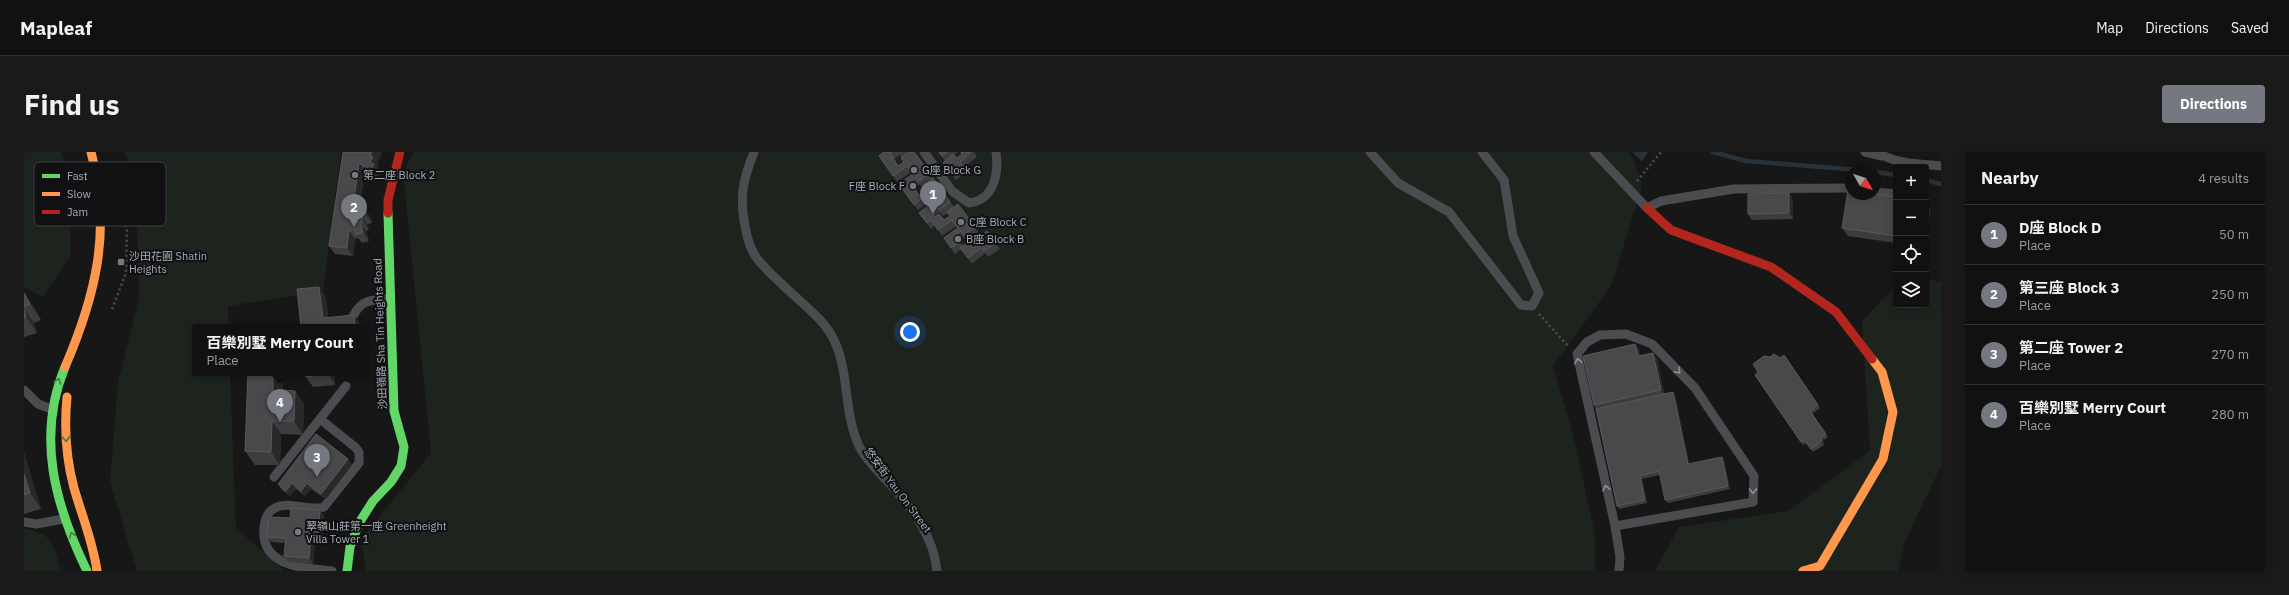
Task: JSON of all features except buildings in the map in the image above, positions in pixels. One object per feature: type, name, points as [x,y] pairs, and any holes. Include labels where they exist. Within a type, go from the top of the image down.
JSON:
[{"type":"street","points":[[91,152],[93,162]]},
{"type":"street","name":"沙田嶺路 Sha Tin Heights Road","points":[[347,571],[350,547],[359,523],[373,501],[391,482],[401,466],[404,448],[394,411],[388,200],[400,152]]},
{"type":"street","points":[[1647,208],[1671,230],[1771,267],[1836,312],[1882,372],[1893,412],[1883,459],[1820,566],[1803,571]]},
{"type":"street","points":[[87,571],[80,558],[66,518],[52,470],[49,444],[51,409],[62,369],[74,345],[95,280],[100,247],[100,226]]},
{"type":"street","points":[[74,345],[66,404],[65,426],[69,468],[95,552],[97,571]]},
{"type":"lane","name":"悠安街 Yau On Street","points":[[754,152],[746,172],[741,196],[742,212],[749,244],[758,260],[821,321],[834,340],[840,359],[853,429],[860,449],[896,491],[926,532],[936,555],[937,571]]},
{"type":"lane","points":[[924,152],[952,191],[961,199],[969,203],[977,202],[988,194],[995,182],[998,162],[996,152]]},
{"type":"lane","points":[[1370,152],[1398,183],[1449,212],[1521,305],[1532,306],[1539,293],[1513,236],[1504,180],[1482,152]]},
{"type":"lane","points":[[1594,152],[1647,208],[1661,201],[1734,189],[1845,188]]},
{"type":"lane","points":[[1865,152],[1880,154],[1918,164]]},
{"type":"lane","points":[[1929,165],[1941,166]]},
{"type":"lane","points":[[1881,193],[1893,194]]},
{"type":"lane","points":[[350,324],[352,316],[367,300],[390,299]]},
{"type":"lane","points":[[1615,526],[1754,502],[1754,476],[1695,388],[1652,344],[1626,334],[1600,335],[1588,342],[1577,354],[1615,526],[1620,557],[1619,571]]},
{"type":"lane","points":[[274,477],[346,386]]},
{"type":"lane","points":[[24,390],[38,404],[51,409]]},
{"type":"lane","points":[[320,419],[355,447],[359,452],[359,464],[324,507],[317,509],[280,505],[274,508],[265,519],[263,537],[271,552],[284,563],[293,566],[332,571]]},
{"type":"lane","points":[[52,470],[69,468]]},
{"type":"lane","points":[[24,522],[36,524],[66,518]]},
{"type":"path","points":[[1637,182],[1661,152]]},
{"type":"path","points":[[112,309],[126,273],[126,226]]},
{"type":"path","points":[[1532,306],[1560,339],[1577,354]]},
{"type":"shaded area","points":[[24,152],[61,152],[64,162],[34,162],[34,226],[70,226],[70,256],[43,297],[24,287]]},
{"type":"shaded area","points":[[124,152],[341,152],[323,291],[228,306],[229,324],[192,324],[192,376],[230,376],[236,528],[285,571],[137,571],[110,482],[118,382],[139,297],[137,226],[166,226],[166,162],[128,162]]},
{"type":"shaded area","points":[[414,152],[1629,152],[1635,162],[1642,187],[1611,286],[1553,366],[1573,434],[1595,535],[1595,571],[366,571],[361,539],[431,453],[403,172]]},
{"type":"shaded area","points":[[1632,152],[1648,152],[1642,161]]},
{"type":"shaded area","points":[[1929,280],[1941,282],[1941,466],[1906,539],[1898,571],[1655,571],[1679,527],[1788,511],[1870,451],[1862,321],[1893,289],[1893,308],[1929,308]]},
{"type":"shaded area","points":[[24,528],[47,537],[54,547],[61,571],[24,571]]},
{"type":"waterway","points":[[1713,152],[1746,161],[1845,169]]},
{"type":"waterway","points":[[1881,173],[1893,175]]},
{"type":"waterway","points":[[1929,181],[1941,184]]},
{"type":"traffic: fast","points":[[347,571],[350,547],[359,523],[373,501],[391,482],[401,466],[404,447],[394,411],[388,213]]},
{"type":"traffic: fast","points":[[65,367],[56,393],[52,419],[51,445],[53,470],[58,496],[66,521],[87,571]]},
{"type":"traffic: slow","points":[[91,152],[93,162]]},
{"type":"traffic: slow","points":[[65,367],[85,314],[92,288],[98,261],[100,226]]},
{"type":"traffic: slow","points":[[1803,571],[1820,566],[1883,459],[1893,412],[1882,372],[1872,359]]},
{"type":"traffic: slow","points":[[67,397],[67,454],[74,488],[93,550],[97,571]]},
{"type":"traffic: jam","points":[[388,213],[388,200],[400,152]]},
{"type":"traffic: jam","points":[[1647,208],[1671,230],[1771,267],[1836,312],[1872,359]]},
{"type":"place","name":"G座 Block G","points":[[914,170]]},
{"type":"place","name":"第二座 Block 2","points":[[355,175]]},
{"type":"place","name":"F座 Block F","points":[[913,186]]},
{"type":"place","name":"D座 Block D","points":[[933,214]]},
{"type":"place","name":"C座 Block C","points":[[961,222]]},
{"type":"place","name":"第三座 Block 3","points":[[354,227]]},
{"type":"place","name":"B座 Block B","points":[[958,239]]},
{"type":"place","name":"沙田花園 Shatin Heights","points":[[121,262]]},
{"type":"place","name":"百樂別墅 Merry Court","points":[[280,422]]},
{"type":"place","name":"第二座 Tower 2","points":[[317,477]]},
{"type":"place","name":"翠嶺山莊第一座 Greenheight Villa Tower 1","points":[[298,532]]}]
